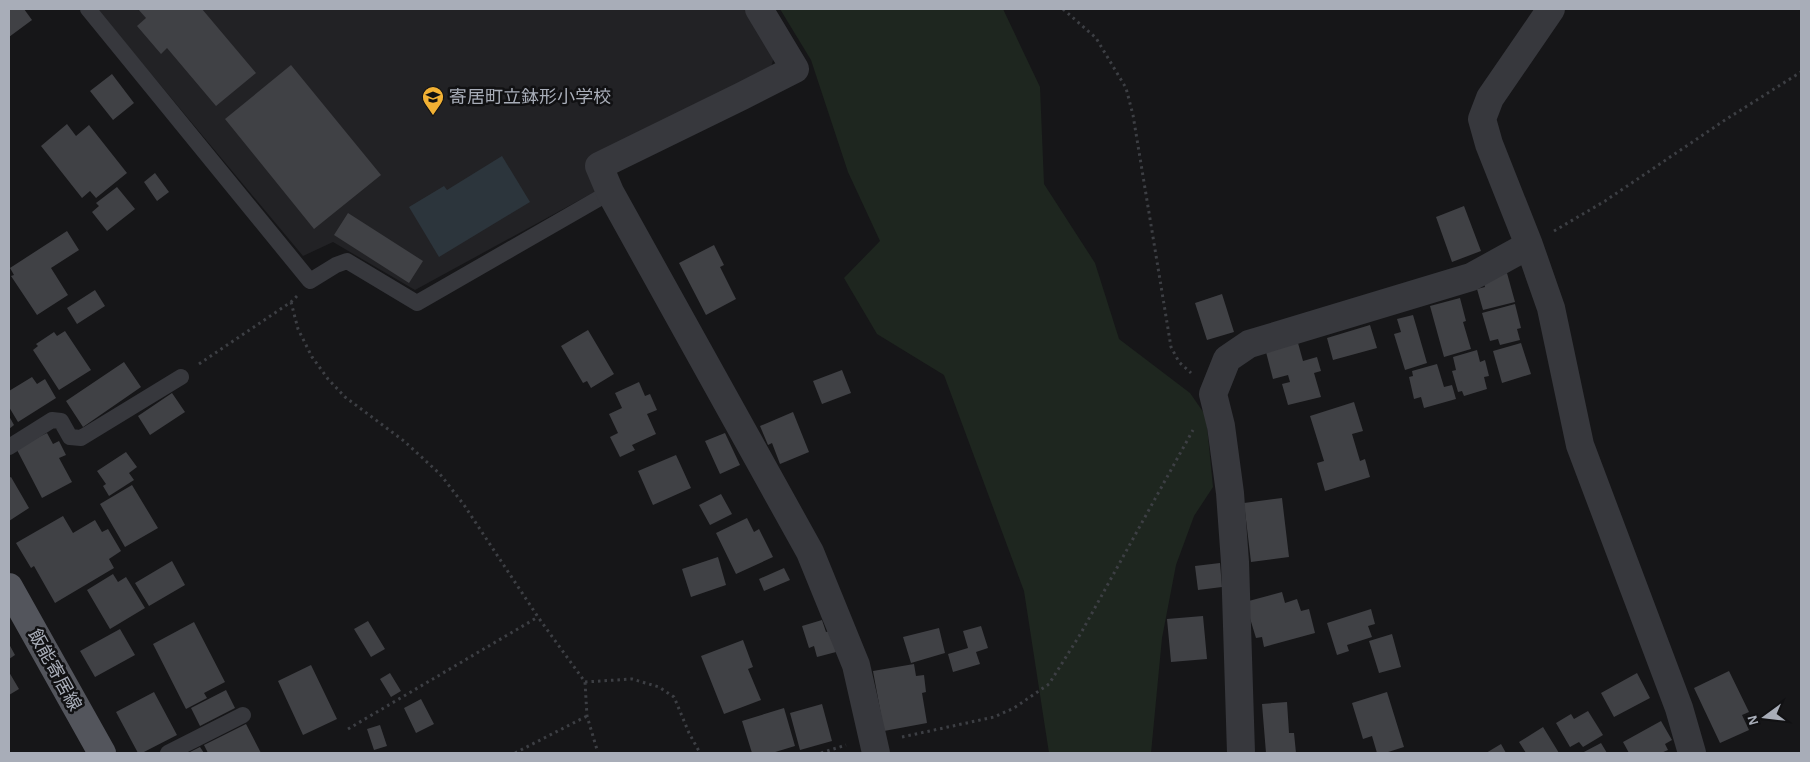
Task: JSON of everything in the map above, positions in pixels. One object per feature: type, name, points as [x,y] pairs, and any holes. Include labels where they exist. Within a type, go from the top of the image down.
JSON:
[{"type":"main road","name":"飯能寄居線","points":[[9,587],[102,753]]},
{"type":"street","points":[[759,9],[795,69],[599,166],[610,192],[810,552],[856,665],[875,748]]},
{"type":"street","points":[[1551,9],[1490,98],[1482,119],[1489,144],[1529,245],[1550,308],[1580,445],[1679,708],[1692,753]]},
{"type":"street","points":[[1241,753],[1235,562],[1230,493],[1221,426],[1213,394],[1227,359],[1249,344],[1471,277],[1529,245]]},
{"type":"lane","points":[[88,9],[310,281],[336,265],[347,261],[417,303],[610,192]]},
{"type":"lane","points":[[9,447],[52,420],[61,422],[70,437],[81,438],[180,377]]},
{"type":"lane","points":[[168,753],[243,715]]},
{"type":"path","points":[[875,748],[994,717],[1014,708],[1049,684],[1081,634],[1213,394],[1179,362],[1171,347],[1133,114],[1126,88],[1096,38],[1063,9]]},
{"type":"path","points":[[1529,245],[1605,202],[1725,120],[1801,72]]},
{"type":"path","points":[[180,377],[291,302],[310,281]]},
{"type":"path","points":[[291,302],[302,336],[312,358],[328,379],[345,397],[404,441],[440,474],[464,505],[538,617],[585,682],[587,716],[598,753]]},
{"type":"path","points":[[348,729],[538,617]]},
{"type":"path","points":[[585,682],[632,678],[658,687],[674,697],[689,733],[700,753]]},
{"type":"path","points":[[515,753],[587,716]]},
{"type":"shaded area","name":"寄居町立鉢形小学校","points":[[97,9],[748,9],[775,52],[771,68],[586,164],[598,190],[415,290],[333,242],[303,256]]},
{"type":"shaded area","points":[[780,9],[1003,9],[1040,87],[1044,184],[1095,263],[1119,339],[1190,393],[1206,416],[1213,487],[1194,516],[1176,565],[1162,638],[1151,753],[1049,753],[1024,591],[944,375],[877,334],[844,278],[880,241],[848,172],[811,60]]},
{"type":"shaded area","points":[[502,156],[530,202],[439,257],[409,207],[444,186],[447,190]]},
{"type":"building","points":[[9,9],[24,9],[32,20],[9,37]]},
{"type":"building","points":[[138,9],[202,9],[256,73],[216,106],[167,48],[161,54],[137,26],[146,18]]},
{"type":"building","points":[[291,65],[381,175],[314,229],[225,119]]},
{"type":"building","points":[[112,74],[134,103],[113,120],[90,91]]},
{"type":"building","points":[[67,124],[76,136],[89,125],[127,173],[96,198],[90,191],[82,198],[41,146]]},
{"type":"building","points":[[155,173],[169,192],[157,201],[144,182]]},
{"type":"building","points":[[117,187],[135,209],[107,231],[92,212],[99,206],[96,203]]},
{"type":"building","points":[[1464,206],[1481,251],[1452,262],[1436,217]]},
{"type":"building","points":[[348,213],[423,261],[409,283],[334,235]]},
{"type":"building","points":[[67,231],[79,250],[51,268],[68,295],[37,315],[11,276],[14,275],[10,268]]},
{"type":"building","points":[[714,245],[724,265],[720,267],[736,299],[706,315],[679,263]]},
{"type":"building","points":[[1507,273],[1515,302],[1483,310],[1477,289],[1485,287],[1483,280]]},
{"type":"building","points":[[95,290],[105,306],[77,324],[67,308]]},
{"type":"building","points":[[1222,294],[1234,332],[1207,340],[1195,303]]},
{"type":"building","points":[[1460,298],[1466,321],[1463,322],[1471,349],[1444,357],[1430,306]]},
{"type":"building","points":[[1515,304],[1521,328],[1517,329],[1520,340],[1500,345],[1498,339],[1490,341],[1482,313]]},
{"type":"building","points":[[1413,315],[1427,363],[1405,370],[1394,334],[1401,332],[1397,319]]},
{"type":"building","points":[[1370,325],[1377,348],[1333,360],[1327,338]]},
{"type":"building","points":[[588,330],[614,374],[591,388],[587,381],[583,383],[561,346]]},
{"type":"building","points":[[65,331],[91,370],[59,390],[33,350],[38,346],[36,344],[54,332],[57,336]]},
{"type":"building","points":[[1298,343],[1303,361],[1317,357],[1321,371],[1314,373],[1321,397],[1288,405],[1282,384],[1290,382],[1288,375],[1273,379],[1266,352]]},
{"type":"building","points":[[1521,343],[1531,374],[1502,383],[1493,351]]},
{"type":"building","points":[[1477,350],[1480,362],[1485,360],[1489,376],[1484,377],[1487,389],[1464,396],[1462,391],[1458,392],[1452,371],[1456,370],[1453,357]]},
{"type":"building","points":[[124,362],[141,387],[83,427],[66,401]]},
{"type":"building","points":[[1437,364],[1444,387],[1452,385],[1456,399],[1424,408],[1421,397],[1414,399],[1409,377],[1413,376],[1412,371]]},
{"type":"building","points":[[842,370],[851,393],[822,404],[813,381]]},
{"type":"building","points":[[32,377],[37,384],[45,379],[56,398],[18,422],[9,407],[9,391]]},
{"type":"building","points":[[639,382],[645,396],[650,394],[657,410],[647,414],[656,434],[632,445],[635,450],[620,457],[610,437],[618,433],[609,414],[622,408],[615,393]]},
{"type":"building","points":[[172,393],[185,412],[150,435],[138,416]]},
{"type":"building","points":[[1354,402],[1363,431],[1352,434],[1360,461],[1365,459],[1370,477],[1325,491],[1317,463],[1324,461],[1310,416]]},
{"type":"building","points":[[793,412],[809,452],[780,464],[772,443],[768,445],[760,426]]},
{"type":"building","points":[[9,416],[14,425],[9,429]]},
{"type":"building","points":[[47,433],[53,444],[59,441],[66,455],[59,458],[72,482],[42,498],[16,448]]},
{"type":"building","points":[[725,433],[740,465],[720,474],[705,441]]},
{"type":"building","points":[[126,452],[137,467],[129,473],[134,480],[109,496],[103,486],[106,484],[97,471]]},
{"type":"building","points":[[676,455],[691,488],[653,505],[638,471]]},
{"type":"building","points":[[11,477],[29,508],[9,521],[9,478]]},
{"type":"building","points":[[132,485],[158,528],[125,547],[100,504]]},
{"type":"building","points":[[721,494],[732,514],[710,525],[699,505]]},
{"type":"building","points":[[1282,498],[1289,557],[1251,562],[1244,503]]},
{"type":"building","points":[[63,516],[73,533],[95,520],[102,532],[108,529],[121,551],[109,559],[114,568],[55,603],[34,566],[31,568],[16,543]]},
{"type":"building","points":[[747,518],[754,532],[759,529],[773,557],[736,574],[716,533]]},
{"type":"building","points":[[718,557],[726,585],[691,597],[682,569]]},
{"type":"building","points":[[172,561],[185,585],[149,606],[135,583]]},
{"type":"building","points":[[1220,563],[1222,587],[1198,590],[1195,566]]},
{"type":"building","points":[[784,568],[790,580],[764,591],[759,579]]},
{"type":"building","points":[[113,574],[118,582],[126,577],[145,608],[110,629],[87,590]]},
{"type":"building","points":[[1282,592],[1285,603],[1297,599],[1301,611],[1309,609],[1315,633],[1264,647],[1262,637],[1256,638],[1245,602]]},
{"type":"building","points":[[1371,609],[1375,624],[1368,626],[1372,637],[1347,645],[1349,651],[1337,655],[1327,623]]},
{"type":"building","points":[[1203,616],[1207,659],[1171,662],[1167,619]]},
{"type":"building","points":[[822,620],[826,632],[830,631],[836,652],[817,657],[814,646],[809,648],[802,626]]},
{"type":"building","points":[[368,621],[385,649],[371,657],[354,629]]},
{"type":"building","points":[[194,622],[225,682],[204,693],[207,698],[186,709],[153,644]]},
{"type":"building","points":[[981,626],[988,648],[976,652],[980,664],[953,672],[948,654],[968,648],[963,631]]},
{"type":"building","points":[[939,628],[945,653],[911,663],[903,637]]},
{"type":"building","points":[[120,629],[135,655],[95,677],[80,651]]},
{"type":"building","points":[[1392,634],[1401,667],[1379,673],[1369,641]]},
{"type":"building","points":[[743,640],[753,667],[748,669],[761,700],[724,714],[701,656]]},
{"type":"building","points":[[9,644],[15,655],[9,659]]},
{"type":"building","points":[[914,664],[916,676],[924,675],[926,692],[922,693],[927,723],[884,731],[873,671]]},
{"type":"building","points":[[311,665],[337,719],[303,735],[278,681]]},
{"type":"building","points":[[1729,671],[1749,712],[1742,715],[1749,730],[1720,743],[1694,688]]},
{"type":"building","points":[[9,672],[19,689],[9,695]]},
{"type":"building","points":[[390,673],[401,691],[391,697],[380,679]]},
{"type":"building","points":[[1637,673],[1650,698],[1614,717],[1601,693]]},
{"type":"building","points":[[226,690],[235,708],[200,726],[191,708]]},
{"type":"building","points":[[154,692],[177,735],[142,753],[138,753],[116,712]]},
{"type":"building","points":[[1387,692],[1404,747],[1385,753],[1377,753],[1372,736],[1363,739],[1352,703]]},
{"type":"building","points":[[421,699],[434,724],[416,733],[404,708]]},
{"type":"building","points":[[1287,702],[1289,733],[1294,733],[1296,753],[1266,753],[1262,704]]},
{"type":"building","points":[[822,704],[832,741],[800,750],[790,713]]},
{"type":"building","points":[[784,708],[795,746],[772,753],[752,753],[742,721]]},
{"type":"building","points":[[1588,711],[1603,735],[1583,747],[1579,742],[1570,747],[1556,723],[1571,714],[1574,719]]},
{"type":"building","points":[[1661,721],[1672,740],[1665,744],[1668,750],[1661,753],[1629,753],[1623,742]]},
{"type":"building","points":[[246,724],[261,753],[208,753],[204,745]]},
{"type":"building","points":[[380,725],[387,746],[374,750],[367,729]]},
{"type":"building","points":[[1543,727],[1559,753],[1526,753],[1519,742]]},
{"type":"building","points":[[1601,743],[1607,753],[1582,753]]},
{"type":"building","points":[[1501,744],[1506,753],[1486,753]]},
{"type":"building","points":[[200,747],[204,753],[188,753]]},
{"type":"place","name":"寄居町立鉢形小学校","points":[[433,116]]}]
